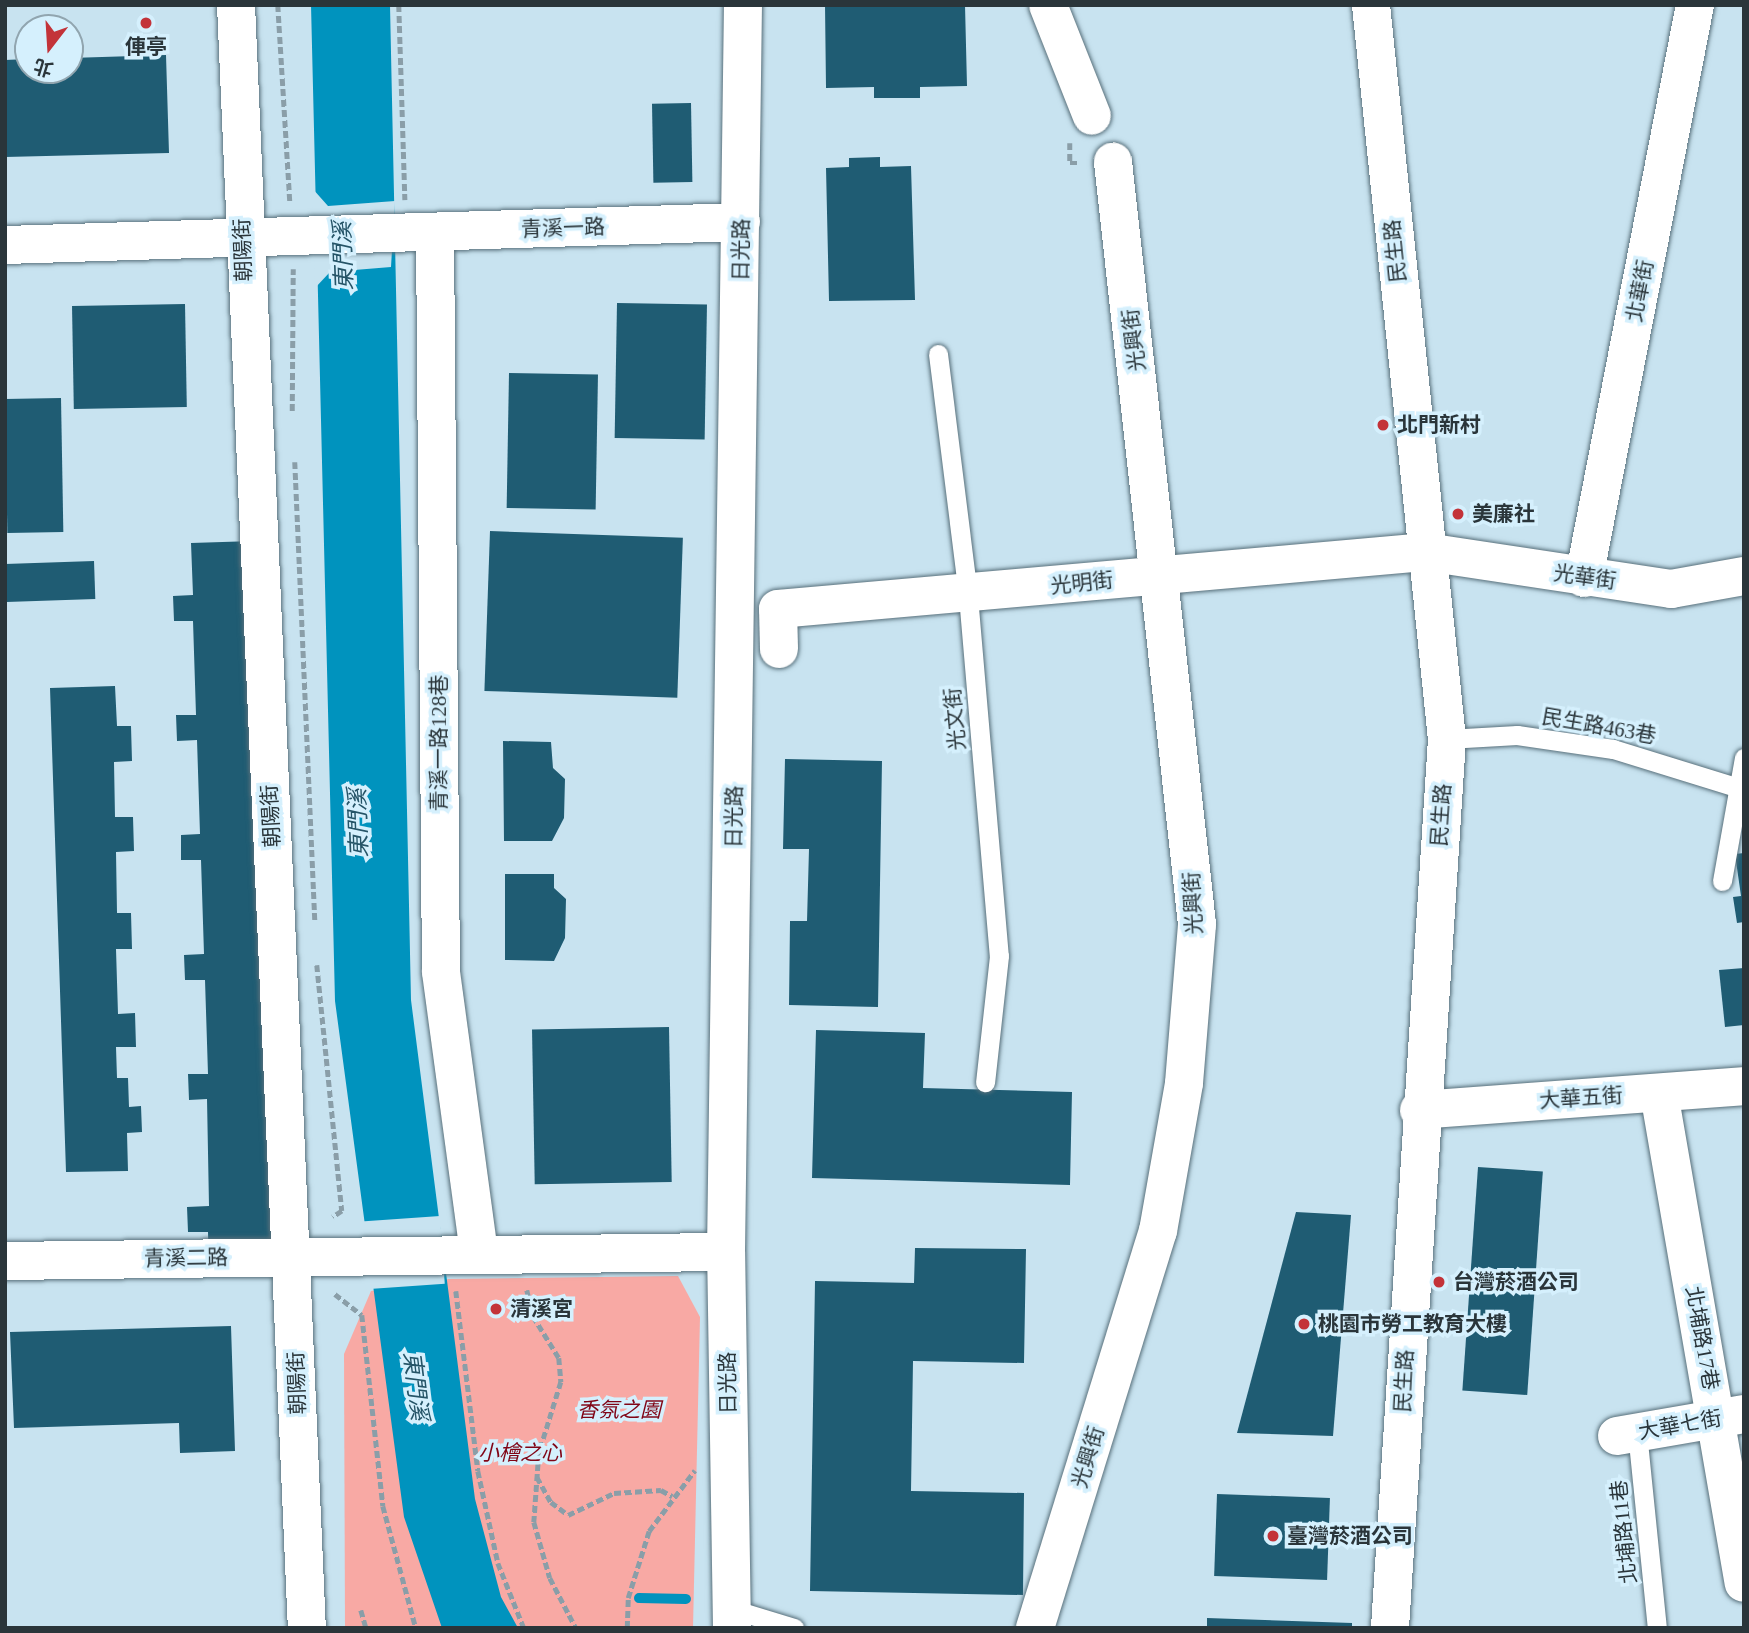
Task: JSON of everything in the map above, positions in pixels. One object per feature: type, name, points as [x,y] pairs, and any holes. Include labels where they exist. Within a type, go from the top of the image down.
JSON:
[{"type":"street","name":"朝陽街","points":[[236,5],[242,242],[293,1256],[307,1628]]},
{"type":"street","name":"日光路","points":[[732,1618],[726,1252],[737,651],[743,5]]},
{"type":"street","points":[[1048,5],[1092,116]]},
{"type":"street","name":"民生路","points":[[1371,5],[1447,739],[1419,1110],[1390,1628]]},
{"type":"street","name":"北華街","points":[[1584,578],[1695,5]]},
{"type":"street","name":"光興街","points":[[1034,1628],[1158,1231],[1184,1083],[1197,924],[1162,574],[1113,162]]},
{"type":"street","name":"青溪一路","points":[[242,242],[322,238],[409,226],[741,222]]},
{"type":"street","name":"青溪一路128巷","points":[[409,226],[441,972],[460,1261]]},
{"type":"street","points":[[5,244],[242,242]]},
{"type":"street","name":"光明街","points":[[779,649],[778,610],[968,596],[1162,574],[1426,552]]},
{"type":"street","name":"光華街","points":[[1426,552],[1584,578],[1671,589],[1744,576]]},
{"type":"street","name":"大華五街","points":[[1419,1110],[1744,1086]]},
{"type":"street","name":"北埔路17巷","points":[[1659,1093],[1730,1416],[1744,1583]]},
{"type":"street","points":[[460,1261],[726,1252]]},
{"type":"street","name":"青溪二路","points":[[5,1261],[366,1255],[460,1261]]},
{"type":"street","name":"大華七街","points":[[1627,1434],[1730,1416]]},
{"type":"lane","name":"光文街","points":[[938,354],[968,596],[999,956],[985,1082]]},
{"type":"lane","points":[[737,651],[779,649]]},
{"type":"lane","name":"民生路463巷","points":[[1447,739],[1517,735],[1613,749],[1739,788]]},
{"type":"lane","points":[[1722,881],[1744,758]]},
{"type":"lane","name":"北埔路11巷","points":[[1627,1434],[1657,1628]]},
{"type":"lane","points":[[732,1618],[794,1628]]},
{"type":"path","points":[[278,5],[290,213]]},
{"type":"path","points":[[399,5],[409,226]]},
{"type":"path","points":[[293,267],[293,419]]},
{"type":"path","points":[[294,446],[316,936]]},
{"type":"path","points":[[316,949],[342,1212],[333,1217]]},
{"type":"path","points":[[460,1261],[455,1316],[478,1471],[498,1563],[524,1628]]},
{"type":"path","points":[[527,1276],[527,1304],[559,1358],[561,1382],[536,1475],[534,1522],[550,1578],[576,1628]]},
{"type":"path","points":[[335,1294],[362,1315],[383,1506],[416,1628]]},
{"type":"path","points":[[627,1628],[639,1557],[672,1496],[704,1462]]},
{"type":"path","points":[[536,1475],[551,1502],[568,1515],[614,1493],[661,1489],[672,1496]]},
{"type":"path","points":[[361,1610],[366,1628]]},
{"type":"green space","name":"小檜之心","points":[[678,1276],[700,1317],[693,1628],[345,1628],[344,1354],[371,1291],[449,1279]]},
{"type":"water","name":"東門溪","points":[[311,5],[390,5],[411,1000],[475,1499],[501,1597],[518,1628],[442,1628],[404,1517],[335,1001]]},
{"type":"pier","points":[[312,188],[328,206],[395,201],[391,267],[330,272],[315,288]]},
{"type":"pier","points":[[440,1216],[445,1284],[366,1289],[361,1222]]},
{"type":"building","points":[[825,5],[965,5],[967,86],[920,87],[920,98],[874,98],[874,87],[826,88]]},
{"type":"building","points":[[166,55],[169,153],[5,157],[5,60],[14,60],[14,84],[84,84],[84,58]]},
{"type":"building","points":[[691,103],[692,182],[653,183],[652,104]]},
{"type":"building","points":[[880,157],[880,167],[911,166],[915,300],[829,301],[826,168],[849,167],[849,158]]},
{"type":"building","points":[[617,303],[707,305],[705,440],[615,438]]},
{"type":"building","points":[[185,304],[187,407],[74,409],[72,306]]},
{"type":"building","points":[[509,373],[598,375],[596,510],[507,508]]},
{"type":"building","points":[[61,398],[63,532],[7,533],[5,399]]},
{"type":"building","points":[[490,531],[683,538],[677,698],[484,691]]},
{"type":"building","points":[[254,541],[272,1271],[209,1273],[208,1232],[188,1232],[187,1207],[209,1206],[207,1099],[189,1100],[188,1074],[208,1074],[205,980],[185,980],[184,955],[204,954],[201,860],[181,860],[181,835],[200,834],[197,740],[177,741],[176,715],[196,715],[193,621],[174,621],[173,596],[193,595],[191,543]]},
{"type":"building","points":[[94,561],[95,599],[6,602],[5,564]]},
{"type":"building","points":[[115,686],[117,726],[131,726],[132,761],[114,762],[115,817],[133,817],[134,851],[116,852],[117,913],[131,913],[132,949],[116,949],[118,1014],[135,1013],[136,1047],[116,1047],[117,1078],[128,1078],[129,1107],[141,1106],[142,1132],[127,1133],[128,1171],[66,1172],[50,688]]},
{"type":"building","points":[[503,741],[551,742],[553,768],[565,779],[564,818],[552,841],[504,841]]},
{"type":"building","points":[[785,759],[882,761],[878,1007],[789,1005],[790,921],[807,921],[809,849],[783,849]]},
{"type":"building","points":[[1744,853],[1744,922],[1737,923],[1733,897],[1741,896],[1735,854]]},
{"type":"building","points":[[505,874],[554,874],[554,888],[566,899],[565,938],[554,961],[505,960]]},
{"type":"building","points":[[1744,968],[1744,1025],[1725,1027],[1719,970]]},
{"type":"building","points":[[669,1027],[672,1182],[535,1184],[532,1029]]},
{"type":"building","points":[[816,1030],[925,1033],[923,1088],[1072,1092],[1070,1185],[812,1178]]},
{"type":"building","points":[[1478,1167],[1543,1172],[1527,1395],[1462,1390]]},
{"type":"building","name":"桃園市勞工教育大樓","points":[[1296,1212],[1351,1215],[1333,1436],[1237,1433]]},
{"type":"building","points":[[915,1248],[1026,1249],[1024,1363],[913,1361],[911,1491],[1024,1493],[1023,1595],[810,1591],[815,1281],[914,1283]]},
{"type":"building","points":[[231,1326],[235,1451],[180,1453],[179,1423],[14,1428],[10,1332]]},
{"type":"building","name":"臺灣菸酒公司","points":[[1217,1494],[1330,1498],[1327,1580],[1214,1576]]},
{"type":"building","points":[[1207,1618],[1352,1623],[1352,1628],[1207,1628]]},
{"type":"waterway","points":[[639,1598],[686,1599]]},
{"type":"place","name":"俥亭","points":[[146,23]]},
{"type":"place","name":"北門新村","points":[[1383,425]]},
{"type":"place","name":"美廉社","points":[[1458,514]]},
{"type":"place","name":"台灣菸酒公司","points":[[1439,1282]]},
{"type":"place","name":"清溪宮","points":[[496,1309]]},
{"type":"place","name":"桃園市勞工教育大樓","points":[[1304,1324]]},
{"type":"place","name":"臺灣菸酒公司","points":[[1273,1536]]},
{"type":"park label","name":"香氛之園","points":[[619,1410]]}]
